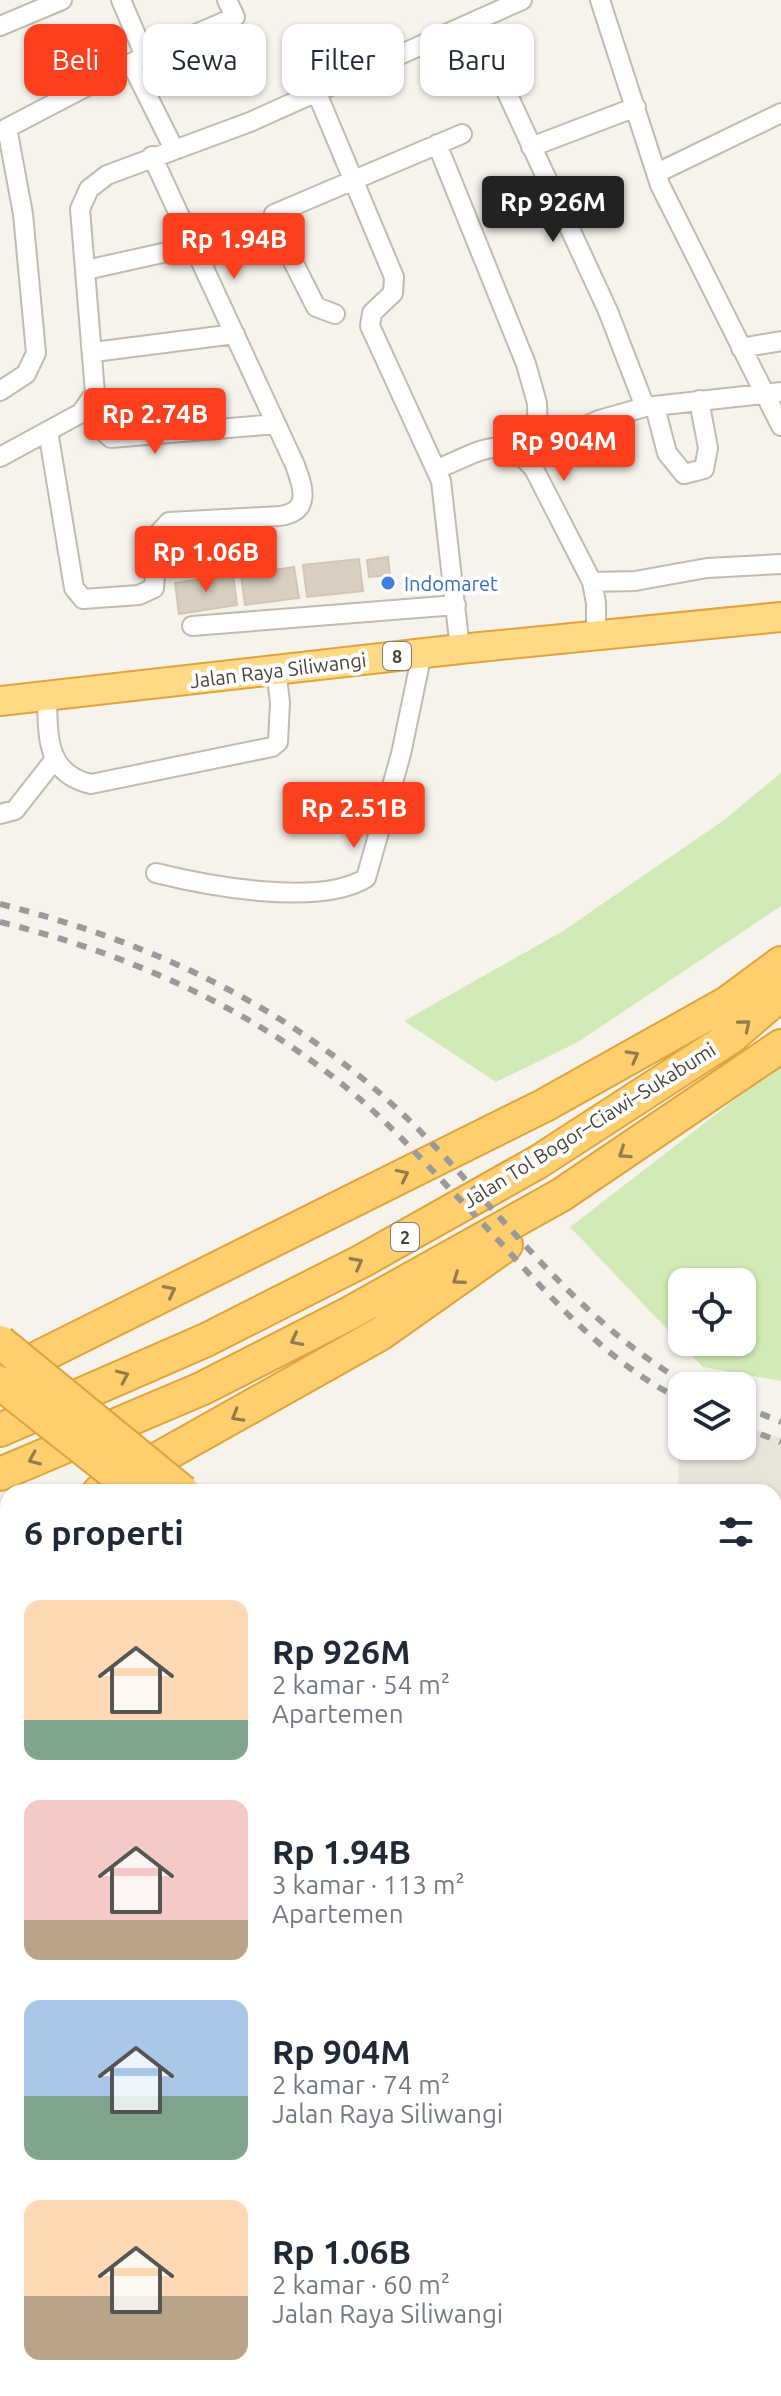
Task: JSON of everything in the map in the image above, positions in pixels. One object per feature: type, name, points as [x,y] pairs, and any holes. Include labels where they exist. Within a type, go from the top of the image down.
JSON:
[{"type":"highway","name":"Jalan Raya Siliwangi","points":[[5,704],[422,653],[781,617]]},
{"type":"highway","points":[[0,1376],[545,1105],[727,1003],[781,963]]},
{"type":"highway","name":"Jalan Tol Bogor–Ciawi–Sukabumi","points":[[0,1430],[206,1340],[362,1261],[538,1162],[731,1037],[781,994]]},
{"type":"highway","name":"Jalan Tol Bogor–Ciawi–Sukabumi","points":[[0,1474],[201,1389],[350,1313],[561,1195],[781,1046]]},
{"type":"highway","points":[[113,1484],[380,1334],[519,1236],[561,1195]]},
{"type":"highway","points":[[0,1342],[173,1484]]},
{"type":"highway","points":[[0,1383],[128,1484]]},
{"type":"street","points":[[0,26],[62,0]]},
{"type":"street","points":[[121,0],[138,60],[174,149]]},
{"type":"street","points":[[0,391],[26,374],[36,353],[8,172],[4,126],[138,60],[235,17],[227,0]]},
{"type":"street","points":[[404,52],[522,0]]},
{"type":"street","points":[[600,0],[657,173],[741,348],[773,393],[781,426]]},
{"type":"street","points":[[276,424],[111,438],[102,430],[95,393],[80,209],[82,199],[107,175],[235,128],[305,96]]},
{"type":"street","points":[[318,96],[395,283],[393,293],[372,313],[370,326],[437,469],[444,494],[460,649]]},
{"type":"street","points":[[508,96],[608,311],[672,464],[684,474],[693,475],[704,469],[708,456],[699,400]]},
{"type":"street","points":[[531,147],[636,107]]},
{"type":"street","points":[[657,173],[781,113]]},
{"type":"street","points":[[335,314],[316,307],[273,220],[280,211],[462,134]]},
{"type":"street","points":[[437,144],[526,364],[537,403],[531,452],[534,469],[592,582],[596,603],[596,636]]},
{"type":"street","points":[[48,431],[75,593],[83,599],[139,595],[154,588],[158,534],[169,522],[280,516],[298,509],[304,499],[303,486],[276,424],[152,156]]},
{"type":"street","points":[[86,270],[194,246]]},
{"type":"street","points":[[94,352],[235,334]]},
{"type":"street","points":[[741,348],[781,341]]},
{"type":"street","points":[[0,457],[86,409],[95,393]]},
{"type":"street","points":[[437,469],[497,447],[531,452],[599,420],[650,407],[773,393]]},
{"type":"street","points":[[592,582],[635,581],[707,568],[781,564]]},
{"type":"street","points":[[192,626],[456,605]]},
{"type":"street","points":[[156,873],[246,888],[312,892],[342,888],[366,878],[401,754],[422,653]]},
{"type":"street","points":[[47,698],[48,731],[55,759],[74,780],[91,784],[264,751],[278,742],[280,729],[276,670]]},
{"type":"street","points":[[0,814],[15,810],[55,759]]},
{"type":"shaded area","points":[[756,1430],[781,1438],[781,1484],[678,1484],[678,1460],[756,1460]]},
{"type":"green space","points":[[781,773],[781,906],[578,1042],[496,1082],[404,1021],[563,931],[724,820]]},
{"type":"green space","points":[[781,1064],[781,1381],[756,1377],[756,1372],[703,1367],[693,1356],[756,1356],[756,1268],[668,1268],[668,1330],[570,1227]]},
{"type":"building","points":[[388,557],[390,575],[369,577],[367,560]]},
{"type":"building","points":[[359,559],[363,591],[307,597],[303,565]]},
{"type":"building","points":[[294,567],[299,598],[245,605],[241,575]]},
{"type":"building","points":[[233,574],[237,605],[179,614],[175,583]]},
{"type":"railway","points":[[0,904],[59,920],[172,962],[226,988],[327,1051],[374,1088],[419,1130],[546,1268],[614,1333],[669,1372]]},
{"type":"railway","points":[[0,922],[97,951],[191,990],[280,1039],[322,1068],[390,1126],[595,1340],[668,1392]]},
{"type":"railway","points":[[756,1412],[781,1422]]},
{"type":"railway","points":[[756,1432],[781,1442]]},
{"type":"place","name":"Indomaret","points":[[388,583]]}]
